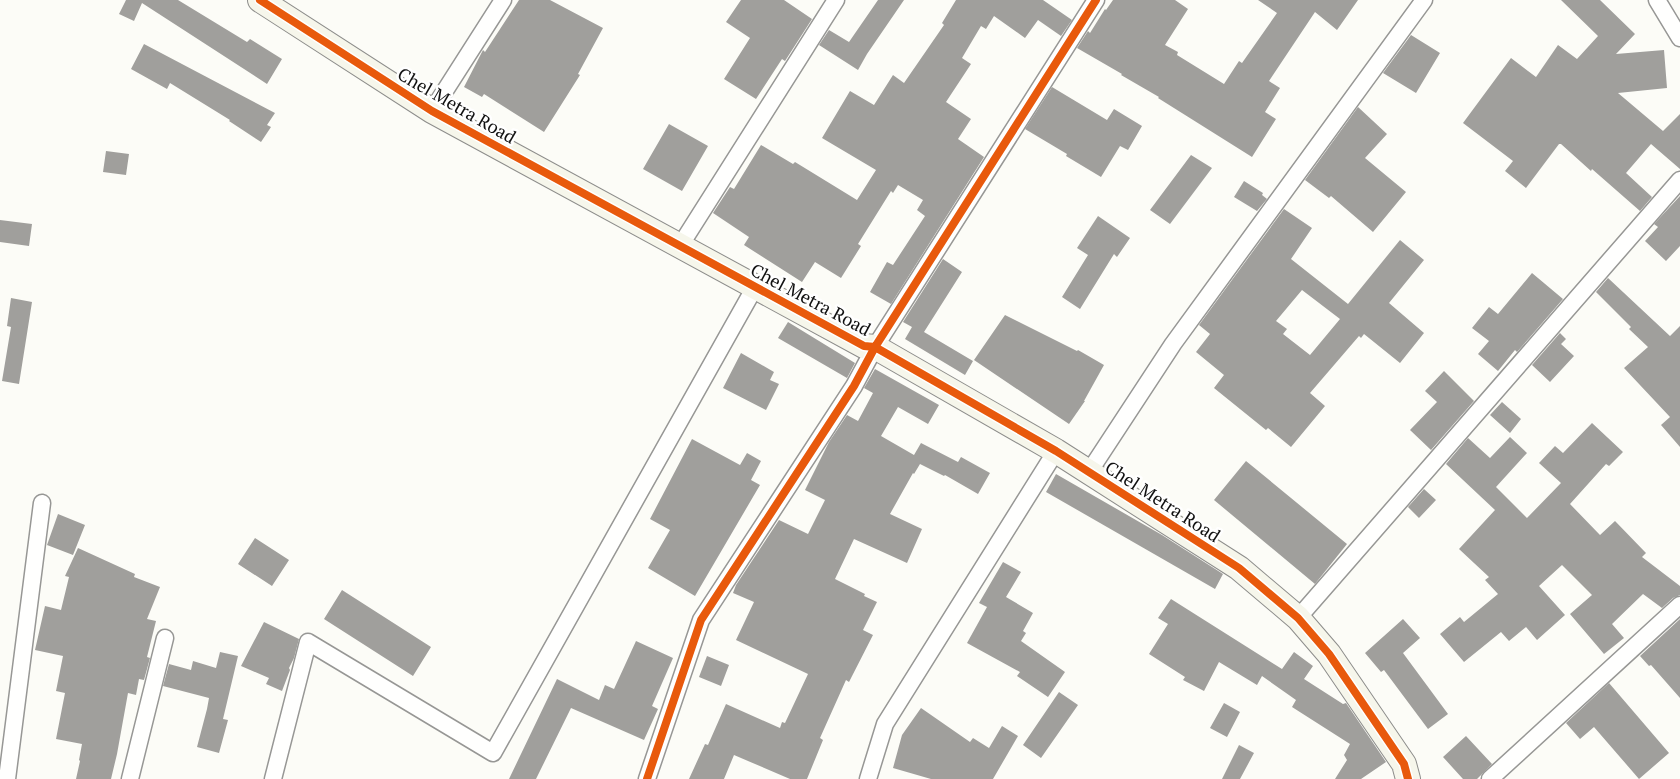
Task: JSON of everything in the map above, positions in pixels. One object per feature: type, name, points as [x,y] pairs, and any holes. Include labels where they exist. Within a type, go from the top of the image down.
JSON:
[{"type":"street","name":"Chel Metra Road","points":[[260,0],[432,111],[864,346],[875,347],[1056,451],[1239,568],[1298,618],[1329,654],[1404,764],[1408,779]]},
{"type":"street","points":[[432,111],[503,0]]},
{"type":"street","points":[[680,246],[836,0]]},
{"type":"street","points":[[647,779],[701,620],[854,386],[875,347],[1096,0]]},
{"type":"street","points":[[1089,472],[1173,344],[1424,0]]},
{"type":"street","points":[[1657,0],[1680,38]]},
{"type":"street","points":[[1298,618],[1680,180]]},
{"type":"street","points":[[273,779],[308,642],[493,753],[755,287]]},
{"type":"street","points":[[868,779],[885,724],[1056,451]]},
{"type":"street","points":[[7,779],[42,503]]},
{"type":"street","points":[[1490,779],[1680,605]]},
{"type":"street","points":[[130,779],[165,638]]},
{"type":"building","points":[[126,0],[178,0],[247,42],[250,39],[282,59],[267,84],[142,3],[134,21],[119,14]]},
{"type":"building","points":[[519,0],[550,0],[603,28],[578,74],[580,75],[544,132],[484,94],[482,97],[464,87],[483,50],[485,52]]},
{"type":"building","points":[[741,0],[784,0],[812,19],[785,61],[782,59],[756,99],[724,79],[750,38],[726,22]]},
{"type":"building","points":[[878,0],[904,0],[858,70],[819,45],[829,30],[849,42]]},
{"type":"building","points":[[956,0],[1043,0],[1072,20],[1061,36],[1038,20],[1025,38],[994,16],[986,29],[981,26],[962,58],[971,64],[946,102],[971,119],[958,139],[984,157],[891,304],[870,292],[887,262],[893,265],[925,216],[917,210],[923,200],[898,185],[893,193],[891,191],[858,244],[861,246],[841,278],[815,262],[802,282],[744,245],[749,237],[713,213],[730,187],[734,189],[761,145],[793,164],[795,162],[857,200],[876,170],[822,138],[850,91],[874,105],[893,75],[904,83],[944,25],[942,23]]},
{"type":"building","points":[[1113,0],[1175,0],[1188,9],[1165,45],[1178,52],[1177,55],[1224,84],[1239,61],[1242,63],[1277,13],[1258,0],[1358,0],[1337,30],[1315,12],[1269,81],[1280,88],[1265,112],[1276,119],[1252,157],[1159,97],[1077,48]]},
{"type":"building","points":[[1561,0],[1600,0],[1635,34],[1616,54],[1664,50],[1667,88],[1618,93],[1663,131],[1680,114],[1680,169],[1651,144],[1626,173],[1652,197],[1640,211],[1561,144],[1559,144],[1526,188],[1505,171],[1513,161],[1463,123],[1511,58],[1536,77],[1558,45],[1577,59],[1598,36]]},
{"type":"building","points":[[1411,35],[1440,53],[1416,93],[1383,73]]},
{"type":"building","points":[[144,44],[275,113],[267,125],[271,127],[261,142],[230,120],[170,83],[167,89],[131,69]]},
{"type":"building","points":[[1052,87],[1107,120],[1114,109],[1142,126],[1128,150],[1120,146],[1101,177],[1025,129]]},
{"type":"building","points":[[1358,107],[1387,134],[1365,158],[1406,192],[1373,232],[1331,196],[1329,198],[1305,180]]},
{"type":"building","points":[[669,124],[708,146],[682,191],[643,169]]},
{"type":"building","points":[[106,151],[129,154],[126,175],[103,172]]},
{"type":"building","points":[[1191,155],[1212,168],[1170,224],[1150,210]]},
{"type":"building","points":[[1244,181],[1263,193],[1262,195],[1267,199],[1257,211],[1234,197]]},
{"type":"building","points":[[1680,196],[1680,246],[1666,261],[1645,241],[1658,227],[1654,224]]},
{"type":"building","points":[[1284,209],[1312,228],[1291,259],[1348,304],[1400,240],[1424,260],[1389,303],[1424,333],[1400,363],[1364,334],[1361,338],[1359,336],[1310,393],[1325,406],[1291,447],[1268,428],[1266,430],[1214,388],[1224,375],[1196,352],[1210,334],[1199,325]],"holes":[[[1302,290],[1340,319],[1310,355],[1283,334],[1287,329],[1276,321]]]},
{"type":"building","points":[[1098,216],[1130,238],[1117,257],[1114,254],[1080,309],[1062,297],[1088,255],[1077,248]]},
{"type":"building","points":[[0,220],[32,224],[29,246],[0,242]]},
{"type":"building","points":[[943,259],[962,272],[924,332],[973,361],[965,375],[905,339],[912,327],[903,322]]},
{"type":"building","points":[[1532,273],[1563,299],[1498,371],[1478,354],[1489,341],[1472,328],[1489,307],[1498,314]]},
{"type":"building","points":[[1608,278],[1670,336],[1680,326],[1680,447],[1661,425],[1670,417],[1624,368],[1648,347],[1596,292]]},
{"type":"building","points":[[11,298],[32,302],[19,384],[2,381],[11,327],[7,326]]},
{"type":"building","points":[[1005,315],[1078,350],[1104,365],[1085,401],[1069,424],[974,360]]},
{"type":"building","points":[[788,322],[855,363],[847,378],[778,338]]},
{"type":"building","points":[[1560,333],[1566,339],[1561,344],[1574,356],[1550,382],[1532,365]]},
{"type":"building","points":[[741,353],[774,372],[770,380],[779,384],[766,410],[723,388]]},
{"type":"building","points":[[875,369],[939,405],[928,424],[898,407],[881,436],[914,455],[921,443],[958,462],[961,457],[990,473],[978,494],[945,475],[920,464],[890,514],[922,529],[907,563],[854,539],[835,579],[877,602],[863,630],[873,635],[849,682],[846,680],[820,738],[823,740],[807,779],[790,779],[734,755],[724,779],[689,779],[705,744],[708,745],[726,704],[780,728],[782,722],[785,723],[808,674],[736,640],[754,602],[733,593],[736,585],[779,520],[808,534],[825,500],[805,490],[829,442],[847,415],[858,421],[873,393],[864,388]]},
{"type":"building","points":[[1444,371],[1474,401],[1431,450],[1410,430],[1437,402],[1425,391]]},
{"type":"building","points":[[1502,402],[1521,419],[1510,433],[1490,415]]},
{"type":"building","points":[[1592,423],[1623,452],[1609,466],[1606,464],[1570,504],[1600,535],[1615,521],[1646,553],[1642,557],[1680,586],[1680,595],[1673,598],[1662,608],[1643,594],[1612,624],[1624,638],[1604,654],[1570,614],[1592,595],[1562,565],[1539,586],[1565,615],[1537,640],[1526,627],[1509,641],[1501,632],[1464,662],[1440,634],[1460,617],[1464,622],[1498,594],[1485,580],[1489,577],[1459,549],[1495,510],[1446,464],[1468,438],[1490,458],[1510,437],[1527,453],[1496,487],[1527,518],[1561,483],[1539,463],[1555,446],[1563,453]]},
{"type":"building","points":[[692,439],[740,465],[747,453],[761,461],[751,480],[760,485],[695,596],[648,568],[670,530],[650,519]]},
{"type":"building","points":[[1246,461],[1347,544],[1315,584],[1214,500]]},
{"type":"building","points":[[1056,474],[1162,535],[1223,574],[1215,589],[1046,492]]},
{"type":"building","points":[[1424,489],[1436,500],[1419,518],[1408,507]]},
{"type":"building","points":[[58,514],[85,525],[73,555],[47,545]]},
{"type":"building","points":[[255,538],[289,560],[272,586],[238,564]]},
{"type":"building","points":[[78,548],[135,574],[134,577],[160,587],[147,619],[156,621],[147,657],[150,658],[144,680],[139,679],[136,695],[128,693],[111,779],[76,779],[82,744],[56,739],[65,693],[56,691],[63,656],[35,650],[45,606],[61,610],[69,577],[65,576]]},
{"type":"building","points":[[1003,562],[1021,572],[1006,597],[1033,613],[1023,631],[1026,633],[1021,641],[1065,672],[1048,697],[1017,676],[1020,672],[967,643],[987,607],[979,603]]},
{"type":"building","points":[[342,590],[431,647],[413,676],[324,619]]},
{"type":"building","points":[[1171,599],[1282,669],[1294,652],[1313,666],[1304,679],[1343,704],[1346,703],[1386,762],[1361,779],[1335,779],[1347,760],[1344,755],[1350,744],[1292,707],[1296,700],[1262,676],[1257,685],[1219,662],[1204,691],[1183,680],[1185,677],[1149,654],[1168,624],[1158,618]]},
{"type":"building","points":[[1403,619],[1420,638],[1403,653],[1448,714],[1428,729],[1384,670],[1381,672],[1365,653]]},
{"type":"building","points":[[1680,619],[1680,698],[1651,665],[1649,666],[1640,656]]},
{"type":"building","points":[[264,622],[299,639],[282,691],[266,684],[269,678],[241,666]]},
{"type":"building","points":[[636,641],[673,658],[652,706],[658,709],[644,740],[571,708],[536,779],[509,779],[557,679],[599,700],[605,685],[614,689]]},
{"type":"building","points":[[220,652],[238,656],[223,719],[228,720],[219,753],[197,747],[209,698],[163,686],[169,664],[191,670],[193,661],[216,668]]},
{"type":"building","points":[[707,656],[729,665],[721,686],[699,677]]},
{"type":"building","points":[[1609,683],[1669,753],[1639,779],[1594,727],[1580,739],[1566,723]]},
{"type":"building","points":[[1059,692],[1078,705],[1041,758],[1023,745]]},
{"type":"building","points":[[1224,703],[1240,712],[1227,737],[1210,728]]},
{"type":"building","points":[[921,708],[970,742],[973,738],[989,748],[1002,726],[1018,736],[993,779],[931,779],[893,768],[902,735]]},
{"type":"building","points":[[1466,736],[1492,764],[1477,779],[1463,779],[1443,757]]},
{"type":"building","points":[[1239,745],[1254,753],[1240,779],[1222,779]]},
{"type":"cycle path","points":[[260,0],[432,111],[864,346],[875,347],[1056,451],[1239,568],[1298,618],[1329,654],[1404,764],[1408,779]]},
{"type":"cycle path","points":[[647,779],[701,620],[854,386],[875,347],[1096,0]]}]
